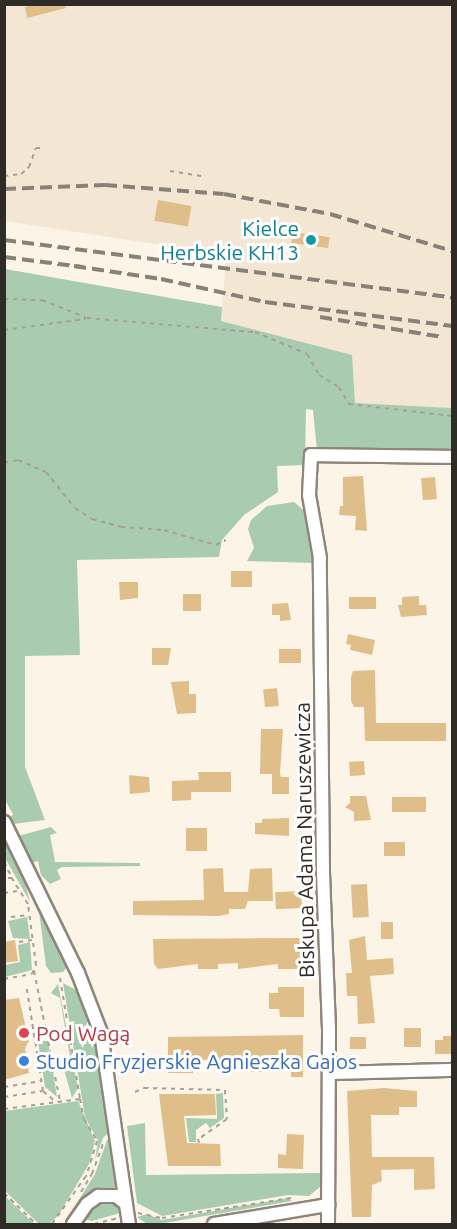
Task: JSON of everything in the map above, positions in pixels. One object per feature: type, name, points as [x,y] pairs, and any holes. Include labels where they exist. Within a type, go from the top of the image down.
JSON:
[{"type":"street","name":"Biskupa Adama Naruszewicza","points":[[328,1224],[329,1073],[320,558],[309,495],[311,455],[453,457]]},
{"type":"street","points":[[4,822],[91,1004],[107,1058],[128,1219]]},
{"type":"street","points":[[329,1073],[453,1070]]},
{"type":"street","points":[[70,1220],[98,1196],[116,1196],[125,1203]]},
{"type":"street","points":[[214,1224],[328,1205]]},
{"type":"path","points":[[4,176],[21,174],[29,167],[36,147],[42,148]]},
{"type":"path","points":[[170,171],[203,176]]},
{"type":"path","points":[[4,299],[42,300],[87,318]]},
{"type":"path","points":[[4,330],[87,318],[145,320],[201,330],[255,332],[307,354],[319,375],[339,387],[349,404],[453,416]]},
{"type":"path","points":[[4,463],[18,460],[46,472],[75,508],[92,519],[121,527],[164,530],[216,545],[226,540]]},
{"type":"path","points":[[4,862],[18,891],[28,904],[34,971],[47,1028],[58,1102]]},
{"type":"path","points":[[4,878],[12,878]]},
{"type":"path","points":[[4,893],[18,891]]},
{"type":"path","points":[[11,917],[29,915]]},
{"type":"path","points":[[19,942],[32,940]]},
{"type":"path","points":[[4,979],[34,971]]},
{"type":"path","points":[[52,1224],[86,1176],[97,1141],[84,1119],[60,978]]},
{"type":"path","points":[[26,984],[44,1091],[58,1102]]},
{"type":"path","points":[[34,1030],[47,1028]]},
{"type":"path","points":[[4,1087],[42,1081]]},
{"type":"path","points":[[135,1092],[144,1088],[222,1089],[227,1093],[227,1119],[198,1139],[199,1143]]},
{"type":"path","points":[[196,1089],[197,1094]]},
{"type":"path","points":[[4,1097],[44,1091]]},
{"type":"path","points":[[4,1109],[80,1099]]},
{"type":"path","points":[[70,1220],[93,1174],[105,1140],[117,1134]]},
{"type":"path","points":[[4,1193],[36,1224],[44,1224]]},
{"type":"path","points":[[94,1224],[128,1219],[147,1212],[162,1218],[293,1199]]},
{"type":"shaded area","points":[[4,5],[452,5],[452,408],[355,403],[351,355],[221,321],[226,255],[5,221]]},
{"type":"green space","points":[[5,269],[222,307],[221,321],[352,355],[355,403],[452,408],[452,452],[317,451],[313,410],[306,409],[305,465],[277,466],[278,492],[244,515],[222,540],[219,557],[77,560],[80,655],[25,656],[25,767],[45,820],[13,824],[9,821],[13,814],[5,800]]},
{"type":"green space","points":[[294,502],[307,513],[314,563],[247,561],[254,548],[248,529],[251,520],[267,506]]},
{"type":"green space","points":[[51,827],[57,833],[50,835],[55,862],[140,863],[140,866],[62,867],[57,870],[61,879],[50,884],[41,875],[38,861],[29,864],[18,836]]},
{"type":"green space","points":[[4,838],[24,879],[30,902],[5,858]]},
{"type":"green space","points":[[39,911],[67,967],[63,972],[51,973],[46,966]]},
{"type":"green space","points":[[27,917],[30,939],[13,938],[8,921]]},
{"type":"green space","points":[[30,942],[32,970],[5,977],[5,965],[20,962],[18,945]]},
{"type":"green space","points":[[63,983],[78,991],[96,1035],[110,1131],[103,1138],[95,1160],[98,1141],[85,1117]]},
{"type":"green space","points":[[58,984],[78,1088],[72,1098],[63,1066],[70,1057],[60,998],[51,993]]},
{"type":"green space","points":[[38,1041],[48,1041],[57,1097],[45,1087]]},
{"type":"green space","points":[[223,1093],[224,1118],[210,1128],[206,1123],[196,1130],[196,1142],[189,1142],[186,1118],[217,1119],[216,1094]]},
{"type":"green space","points":[[78,1101],[95,1141],[89,1164],[58,1216],[49,1224],[38,1223],[5,1191],[5,1111]]},
{"type":"green space","points":[[145,1123],[146,1175],[320,1173],[321,1186],[309,1196],[288,1195],[162,1216],[137,1203],[127,1126]]},
{"type":"green space","points":[[111,1139],[117,1187],[87,1195],[74,1216],[70,1214],[95,1174],[107,1140]]},
{"type":"green space","points":[[4,1195],[31,1221],[35,1224],[5,1224]]},
{"type":"green space","points":[[288,1198],[292,1201],[164,1223],[147,1224],[137,1217],[147,1214],[162,1220]]},
{"type":"green space","points":[[103,1202],[116,1204],[120,1213],[92,1221],[84,1219]]},
{"type":"building","points":[[37,4],[65,4],[66,8],[27,18],[25,7]]},
{"type":"building","points":[[158,200],[191,206],[188,227],[154,221]]},
{"type":"building","name":"Kielce Herbskie KH13","points":[[293,232],[330,237],[328,248],[291,243]]},
{"type":"building","points":[[363,476],[367,531],[355,530],[356,516],[339,515],[340,506],[343,506],[343,477]]},
{"type":"building","points":[[435,477],[437,499],[423,500],[421,478]]},
{"type":"building","points":[[231,571],[252,571],[252,587],[231,587]]},
{"type":"building","points":[[119,582],[138,582],[138,598],[120,600]]},
{"type":"building","points":[[183,594],[201,594],[201,611],[183,611]]},
{"type":"building","points":[[419,596],[419,605],[426,605],[427,615],[401,617],[398,605],[402,605],[402,597]]},
{"type":"building","points":[[349,597],[376,597],[376,609],[349,609]]},
{"type":"building","points":[[288,603],[291,620],[280,621],[280,615],[272,615],[272,604]]},
{"type":"building","points":[[348,634],[375,640],[372,655],[350,650],[351,645],[346,644]]},
{"type":"building","points":[[152,648],[171,648],[168,665],[152,665]]},
{"type":"building","points":[[279,649],[301,649],[301,663],[279,663]]},
{"type":"building","points":[[375,670],[376,723],[446,723],[446,741],[365,741],[364,707],[354,707],[351,701],[351,677],[353,671]]},
{"type":"building","points":[[189,681],[189,694],[196,694],[196,713],[177,714],[171,682]]},
{"type":"building","points":[[277,688],[279,706],[265,707],[263,689]]},
{"type":"building","points":[[261,729],[283,729],[280,773],[281,777],[289,777],[289,794],[272,794],[272,774],[260,774]]},
{"type":"building","points":[[364,761],[365,775],[350,776],[349,762]]},
{"type":"building","points":[[198,772],[231,772],[231,792],[191,792],[191,800],[172,801],[172,781],[199,780]]},
{"type":"building","points":[[129,775],[149,777],[150,792],[130,794]]},
{"type":"building","points":[[350,796],[366,796],[371,820],[354,821],[354,812],[345,807],[350,803]]},
{"type":"building","points":[[392,797],[426,797],[426,812],[392,812]]},
{"type":"building","points":[[289,818],[289,836],[255,834],[255,823],[262,823],[262,819]]},
{"type":"building","points":[[186,828],[207,828],[207,851],[186,851]]},
{"type":"building","points":[[384,842],[405,842],[405,856],[384,856]]},
{"type":"building","points":[[223,868],[224,892],[248,892],[250,869],[272,868],[273,901],[248,901],[245,909],[229,909],[229,914],[219,916],[133,915],[133,901],[204,900],[203,869]]},
{"type":"building","points":[[367,884],[369,917],[353,918],[351,885]]},
{"type":"building","points":[[301,891],[302,908],[276,909],[275,892]]},
{"type":"building","points":[[381,922],[393,922],[393,939],[381,939]]},
{"type":"building","points":[[365,936],[367,960],[393,958],[394,974],[370,976],[375,1023],[358,1024],[357,996],[347,996],[346,973],[352,973],[349,940]]},
{"type":"building","points":[[303,938],[299,969],[278,969],[278,964],[238,969],[238,963],[218,964],[218,969],[198,969],[198,964],[158,969],[154,964],[153,939]]},
{"type":"building","points":[[15,940],[18,961],[4,963],[4,942]]},
{"type":"building","points":[[278,987],[304,987],[304,1017],[280,1017],[279,1009],[269,1009],[269,993],[278,993]]},
{"type":"building","points":[[19,998],[29,1041],[25,1048],[29,1073],[4,1080],[4,1000]]},
{"type":"building","points":[[404,1028],[421,1028],[421,1047],[404,1047]]},
{"type":"building","points":[[303,1035],[303,1077],[291,1077],[291,1072],[251,1072],[251,1059],[193,1060],[193,1073],[168,1073],[168,1037]]},
{"type":"building","points":[[443,1036],[453,1036],[453,1054],[435,1054],[435,1040],[443,1040]]},
{"type":"building","points":[[350,1037],[366,1037],[366,1049],[350,1049]]},
{"type":"building","points":[[384,1088],[417,1091],[417,1107],[399,1107],[399,1115],[371,1115],[372,1157],[434,1157],[435,1189],[414,1190],[414,1169],[381,1170],[382,1181],[372,1185],[371,1217],[352,1217],[347,1091]]},
{"type":"building","points":[[159,1094],[215,1094],[216,1115],[184,1116],[187,1143],[220,1144],[221,1166],[168,1166]]},
{"type":"building","points":[[287,1134],[304,1135],[303,1169],[278,1168],[278,1154],[286,1155]]},
{"type":"railway","points":[[4,189],[105,185],[224,194],[330,214],[452,251]]},
{"type":"railway","points":[[4,240],[452,297]]},
{"type":"railway","points":[[4,257],[82,267]]},
{"type":"railway","points":[[74,266],[161,279],[265,302],[452,326]]},
{"type":"railway","points":[[320,317],[442,337]]},
{"type":"place","name":"Kielce Herbskie KH13","points":[[311,240]]},
{"type":"place","name":"Pod Wagą","points":[[24,1033]]},
{"type":"place","name":"Studio Fryzjerskie Agnieszka Gajos","points":[[24,1061]]}]
